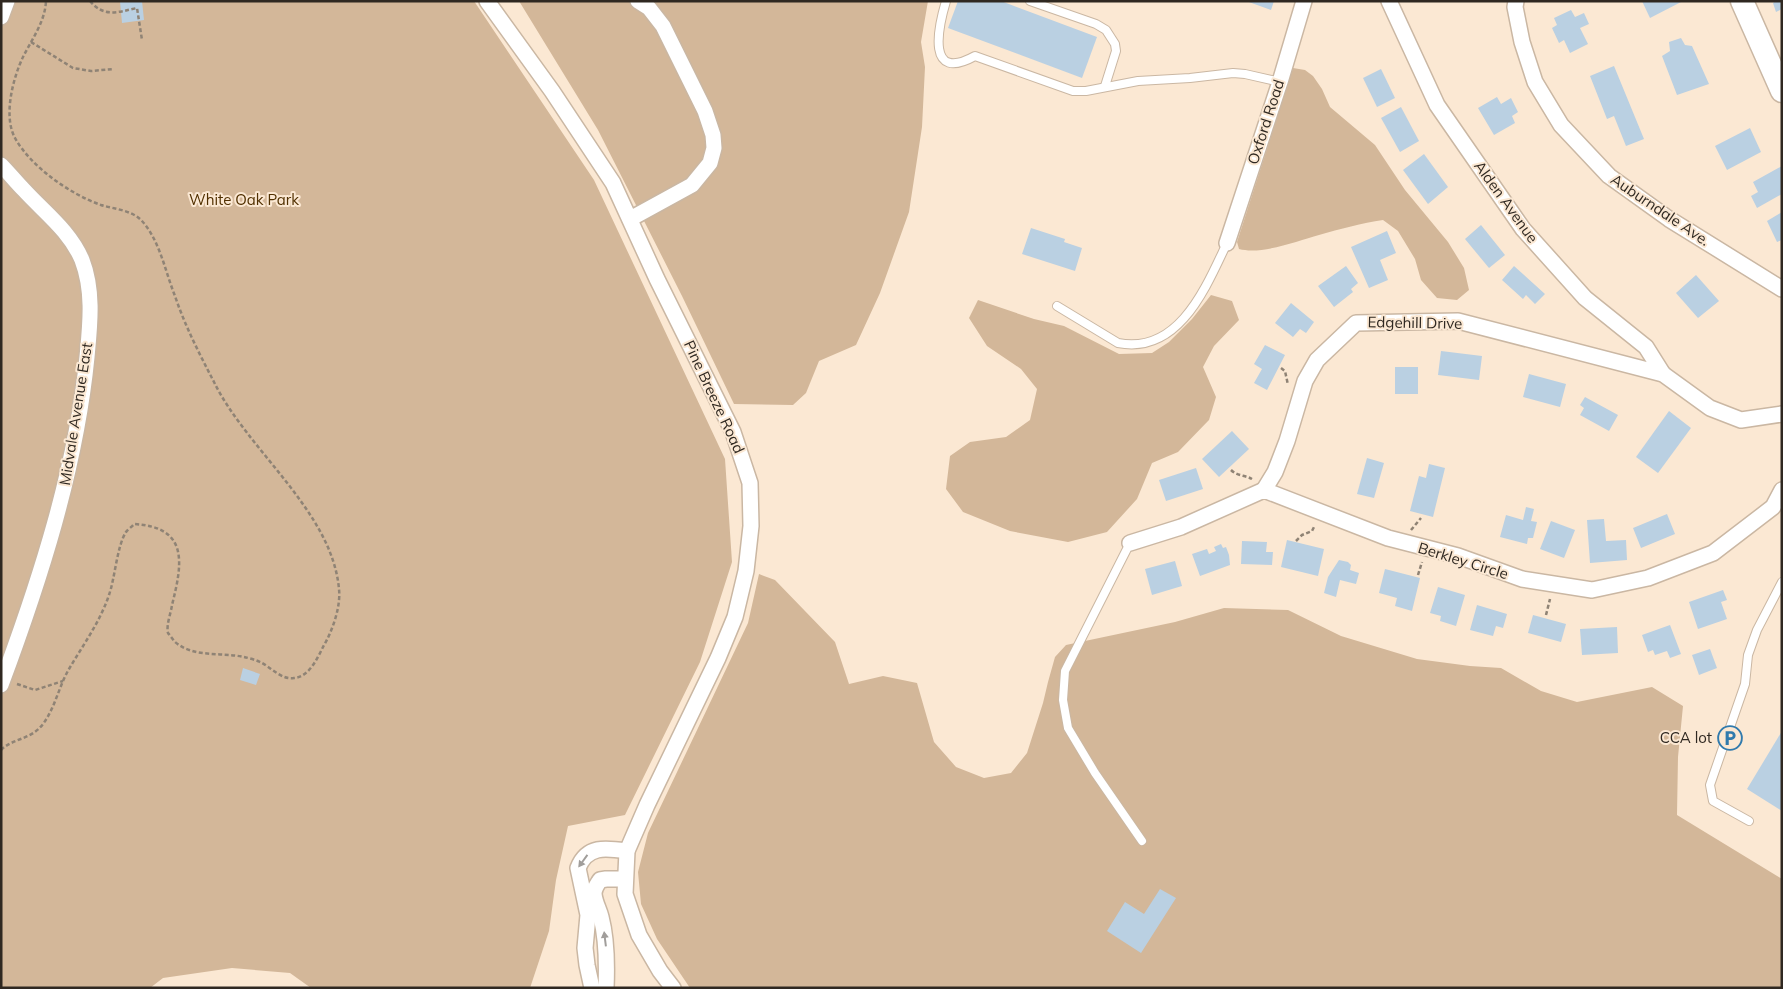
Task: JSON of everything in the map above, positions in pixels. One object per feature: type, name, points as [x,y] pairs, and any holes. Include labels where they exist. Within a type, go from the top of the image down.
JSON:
[{"type":"street","points":[[1,17],[7,1]]},
{"type":"street","name":"Pine Breeze Road","points":[[486,1],[552,91],[613,183],[657,279],[733,432],[750,483],[751,526],[746,570],[735,617],[718,658],[647,805],[627,852]]},
{"type":"street","points":[[630,219],[692,185],[710,163],[714,148],[713,134],[705,111],[663,26],[650,8],[638,1]]},
{"type":"street","name":"Oxford Road","points":[[1227,243],[1280,82],[1304,1]]},
{"type":"street","name":"Alden Avenue","points":[[1389,1],[1437,105],[1523,229],[1585,298],[1646,347],[1663,374]]},
{"type":"street","name":"Auburndale Ave.","points":[[1516,1],[1515,7],[1522,42],[1535,82],[1561,125],[1609,176],[1669,219],[1782,290]]},
{"type":"street","points":[[1742,1],[1782,91]]},
{"type":"street","name":"Midvale Avenue East","points":[[1,165],[22,189],[58,224],[74,244],[82,260],[88,287],[91,318],[84,383],[62,494],[40,572],[2,682]]},
{"type":"street","name":"Edgehill Drive","points":[[1260,487],[1274,472],[1305,381],[1317,360],[1356,323],[1458,321],[1663,374]]},
{"type":"street","points":[[1663,374],[1710,408],[1741,420],[1782,414]]},
{"type":"street","points":[[1130,543],[1181,528],[1260,487]]},
{"type":"street","name":"Berkley Circle","points":[[1260,487],[1388,538],[1458,556],[1522,579],[1592,590],[1648,578],[1713,554],[1773,507],[1782,490]]},
{"type":"street","points":[[626,879],[600,880],[595,886],[595,919],[585,948],[591,983],[606,983],[606,948],[595,919],[578,868],[580,862],[591,852],[605,848],[627,852],[626,879],[625,894],[639,935],[660,971],[673,988]]},
{"type":"lane","points":[[946,1],[938,31],[938,42],[942,57],[956,63],[975,56],[1073,91],[1086,91],[1145,80],[1190,78],[1233,73],[1280,82]]},
{"type":"lane","points":[[1030,1],[1096,24],[1106,30],[1115,44],[1116,51],[1105,86]]},
{"type":"lane","points":[[1057,306],[1118,343],[1129,345],[1142,344],[1156,339],[1173,330],[1189,313],[1204,289],[1227,243]]},
{"type":"lane","points":[[1130,543],[1065,671],[1063,700],[1068,728],[1095,773],[1142,841]]},
{"type":"lane","points":[[1749,822],[1713,801],[1710,785],[1745,684],[1748,655],[1757,630],[1782,582]]},
{"type":"path","points":[[1,750],[5,746],[29,737],[42,725],[63,680],[104,608],[109,595],[118,553],[126,532],[134,524],[159,528],[170,536],[177,546],[180,567],[168,623],[168,633],[174,641],[189,650],[219,655],[242,656],[260,662],[283,677],[293,679],[304,675],[317,659],[335,621],[339,591],[332,559],[316,524],[294,491],[230,411],[214,384],[175,298],[166,268],[151,232],[139,217],[122,210],[100,205],[54,180],[29,156],[14,136],[9,111],[14,84],[22,60],[41,23],[46,1]]},
{"type":"path","points":[[90,1],[103,12],[108,13],[137,8],[142,40]]},
{"type":"path","points":[[31,42],[73,68],[92,71],[114,69]]},
{"type":"path","points":[[1281,368],[1285,371],[1288,384],[1293,388]]},
{"type":"path","points":[[1231,470],[1237,475],[1249,478],[1260,487]]},
{"type":"path","points":[[1410,533],[1421,518]]},
{"type":"path","points":[[1296,541],[1302,535],[1312,532],[1317,522]]},
{"type":"path","points":[[1418,575],[1424,559]]},
{"type":"path","points":[[1546,615],[1550,599]]},
{"type":"path","points":[[2,682],[35,690],[63,680]]},
{"type":"green space","name":"White Oak Park","points":[[1,1],[474,1],[594,180],[725,459],[732,562],[700,662],[625,815],[568,826],[556,880],[549,931],[530,988],[311,988],[290,973],[232,968],[163,978],[150,988],[1,988]]},
{"type":"green space","points":[[519,1],[928,1],[921,42],[925,67],[922,127],[909,212],[880,293],[856,345],[819,361],[806,393],[793,405],[734,404],[598,130]]},
{"type":"green space","points":[[1293,68],[1305,70],[1313,76],[1322,89],[1330,107],[1375,145],[1405,190],[1448,242],[1464,268],[1469,290],[1457,300],[1437,298],[1421,280],[1415,259],[1398,231],[1383,220],[1351,226],[1269,249],[1239,249],[1237,242]]},
{"type":"green space","points":[[1211,295],[1232,301],[1239,320],[1214,346],[1203,367],[1216,397],[1209,420],[1178,452],[1152,463],[1137,499],[1107,532],[1068,542],[1010,531],[963,512],[946,489],[950,456],[970,442],[1006,437],[1030,420],[1037,389],[1021,369],[987,346],[969,318],[978,300],[1034,319],[1064,326],[1119,354],[1152,353],[1169,342],[1192,319]]},
{"type":"green space","points":[[759,574],[775,580],[835,642],[849,684],[883,676],[917,683],[934,742],[956,767],[984,778],[1011,773],[1027,753],[1055,657],[1066,645],[1175,622],[1224,608],[1288,610],[1341,636],[1417,659],[1501,668],[1541,691],[1577,702],[1652,687],[1683,706],[1678,757],[1677,815],[1782,879],[1782,988],[690,988],[657,939],[641,904],[638,872],[648,833],[748,623]]},
{"type":"building","points":[[120,1],[142,1],[144,20],[122,23]]},
{"type":"building","points":[[958,1],[1001,1],[1097,37],[1082,78],[948,28]]},
{"type":"building","points":[[1246,1],[1274,1],[1271,10]]},
{"type":"building","points":[[1642,1],[1683,1],[1650,18]]},
{"type":"building","points":[[1782,1],[1782,9],[1776,12],[1773,3]]},
{"type":"building","points":[[1571,10],[1575,17],[1584,13],[1589,24],[1580,28],[1588,44],[1570,53],[1564,40],[1559,43],[1552,28],[1557,25],[1554,18]]},
{"type":"building","points":[[1681,38],[1685,45],[1692,46],[1709,84],[1677,95],[1662,56],[1670,51],[1669,42]]},
{"type":"building","points":[[1614,66],[1644,139],[1626,146],[1614,116],[1607,119],[1590,76]]},
{"type":"building","points":[[1381,69],[1395,98],[1377,107],[1363,78]]},
{"type":"building","points":[[1497,97],[1501,104],[1511,98],[1518,112],[1512,116],[1515,123],[1494,135],[1478,108]]},
{"type":"building","points":[[1401,107],[1419,141],[1400,152],[1381,118]]},
{"type":"building","points":[[1750,128],[1761,152],[1727,170],[1715,146]]},
{"type":"building","points":[[1424,154],[1448,187],[1428,204],[1403,170]]},
{"type":"building","points":[[1782,166],[1782,194],[1757,208],[1751,196],[1758,192],[1753,182]]},
{"type":"building","points":[[1782,212],[1782,240],[1777,242],[1767,221]]},
{"type":"building","points":[[1481,225],[1505,255],[1489,268],[1465,239]]},
{"type":"building","points":[[1031,228],[1065,239],[1064,242],[1082,248],[1075,271],[1022,254]]},
{"type":"building","points":[[1387,231],[1396,253],[1380,260],[1388,280],[1369,288],[1351,247]]},
{"type":"building","points":[[1346,266],[1358,283],[1351,289],[1353,292],[1334,307],[1318,286]]},
{"type":"building","points":[[1514,266],[1545,294],[1535,304],[1526,295],[1523,299],[1502,280]]},
{"type":"building","points":[[1696,275],[1719,301],[1698,318],[1676,293]]},
{"type":"building","points":[[1291,303],[1314,322],[1306,333],[1300,329],[1293,337],[1275,323]]},
{"type":"building","points":[[1265,345],[1285,355],[1267,390],[1254,383],[1262,369],[1254,364]]},
{"type":"building","points":[[1441,351],[1482,356],[1479,380],[1438,375]]},
{"type":"building","points":[[1395,367],[1418,367],[1418,394],[1395,394]]},
{"type":"building","points":[[1529,374],[1566,384],[1560,407],[1523,397]]},
{"type":"building","points":[[1585,397],[1618,415],[1609,431],[1580,415],[1584,408],[1580,405]]},
{"type":"building","points":[[1669,411],[1691,428],[1658,473],[1636,457]]},
{"type":"building","points":[[1232,431],[1249,449],[1219,477],[1202,459]]},
{"type":"building","points":[[1367,458],[1384,463],[1374,498],[1357,494]]},
{"type":"building","points":[[1429,464],[1445,468],[1433,517],[1410,511],[1419,476],[1426,478]]},
{"type":"building","points":[[1196,468],[1203,489],[1166,501],[1159,480]]},
{"type":"building","points":[[1526,507],[1534,509],[1531,521],[1537,522],[1533,538],[1528,538],[1527,544],[1500,537],[1506,515],[1523,520]]},
{"type":"building","points":[[1667,514],[1675,534],[1641,548],[1633,528]]},
{"type":"building","points":[[1604,519],[1606,541],[1626,540],[1627,560],[1590,563],[1587,520]]},
{"type":"building","points":[[1551,521],[1575,530],[1564,558],[1540,549]]},
{"type":"building","points":[[1287,540],[1324,549],[1318,576],[1281,567]]},
{"type":"building","points":[[1242,541],[1267,542],[1266,552],[1273,552],[1272,565],[1241,564]]},
{"type":"building","points":[[1221,544],[1223,548],[1226,547],[1230,565],[1200,576],[1192,554],[1207,549],[1209,554],[1216,551],[1214,547]]},
{"type":"building","points":[[1339,560],[1348,562],[1351,565],[1350,570],[1359,573],[1356,584],[1340,580],[1336,597],[1324,593],[1328,577]]},
{"type":"building","points":[[1175,561],[1182,586],[1152,595],[1145,569]]},
{"type":"building","points":[[1385,569],[1420,578],[1412,611],[1395,606],[1397,598],[1379,593]]},
{"type":"building","points":[[1438,587],[1465,595],[1456,626],[1440,621],[1441,616],[1430,613]]},
{"type":"building","points":[[1723,590],[1727,600],[1721,602],[1727,619],[1698,629],[1689,602]]},
{"type":"building","points":[[1477,605],[1507,614],[1503,628],[1496,626],[1493,636],[1470,630]]},
{"type":"building","points":[[1533,615],[1566,624],[1561,642],[1528,633]]},
{"type":"building","points":[[1670,625],[1681,654],[1670,658],[1667,651],[1655,655],[1653,650],[1648,652],[1642,635]]},
{"type":"building","points":[[1617,627],[1618,653],[1582,655],[1580,629]]},
{"type":"building","points":[[1710,649],[1717,668],[1699,675],[1692,655]]},
{"type":"building","points":[[243,668],[260,674],[256,685],[240,680]]},
{"type":"building","points":[[1782,731],[1782,811],[1747,789]]},
{"type":"building","points":[[1160,889],[1176,898],[1141,953],[1107,931],[1125,902],[1144,914]]},
{"type":"place","name":"CCA lot","points":[[1730,738]]}]
